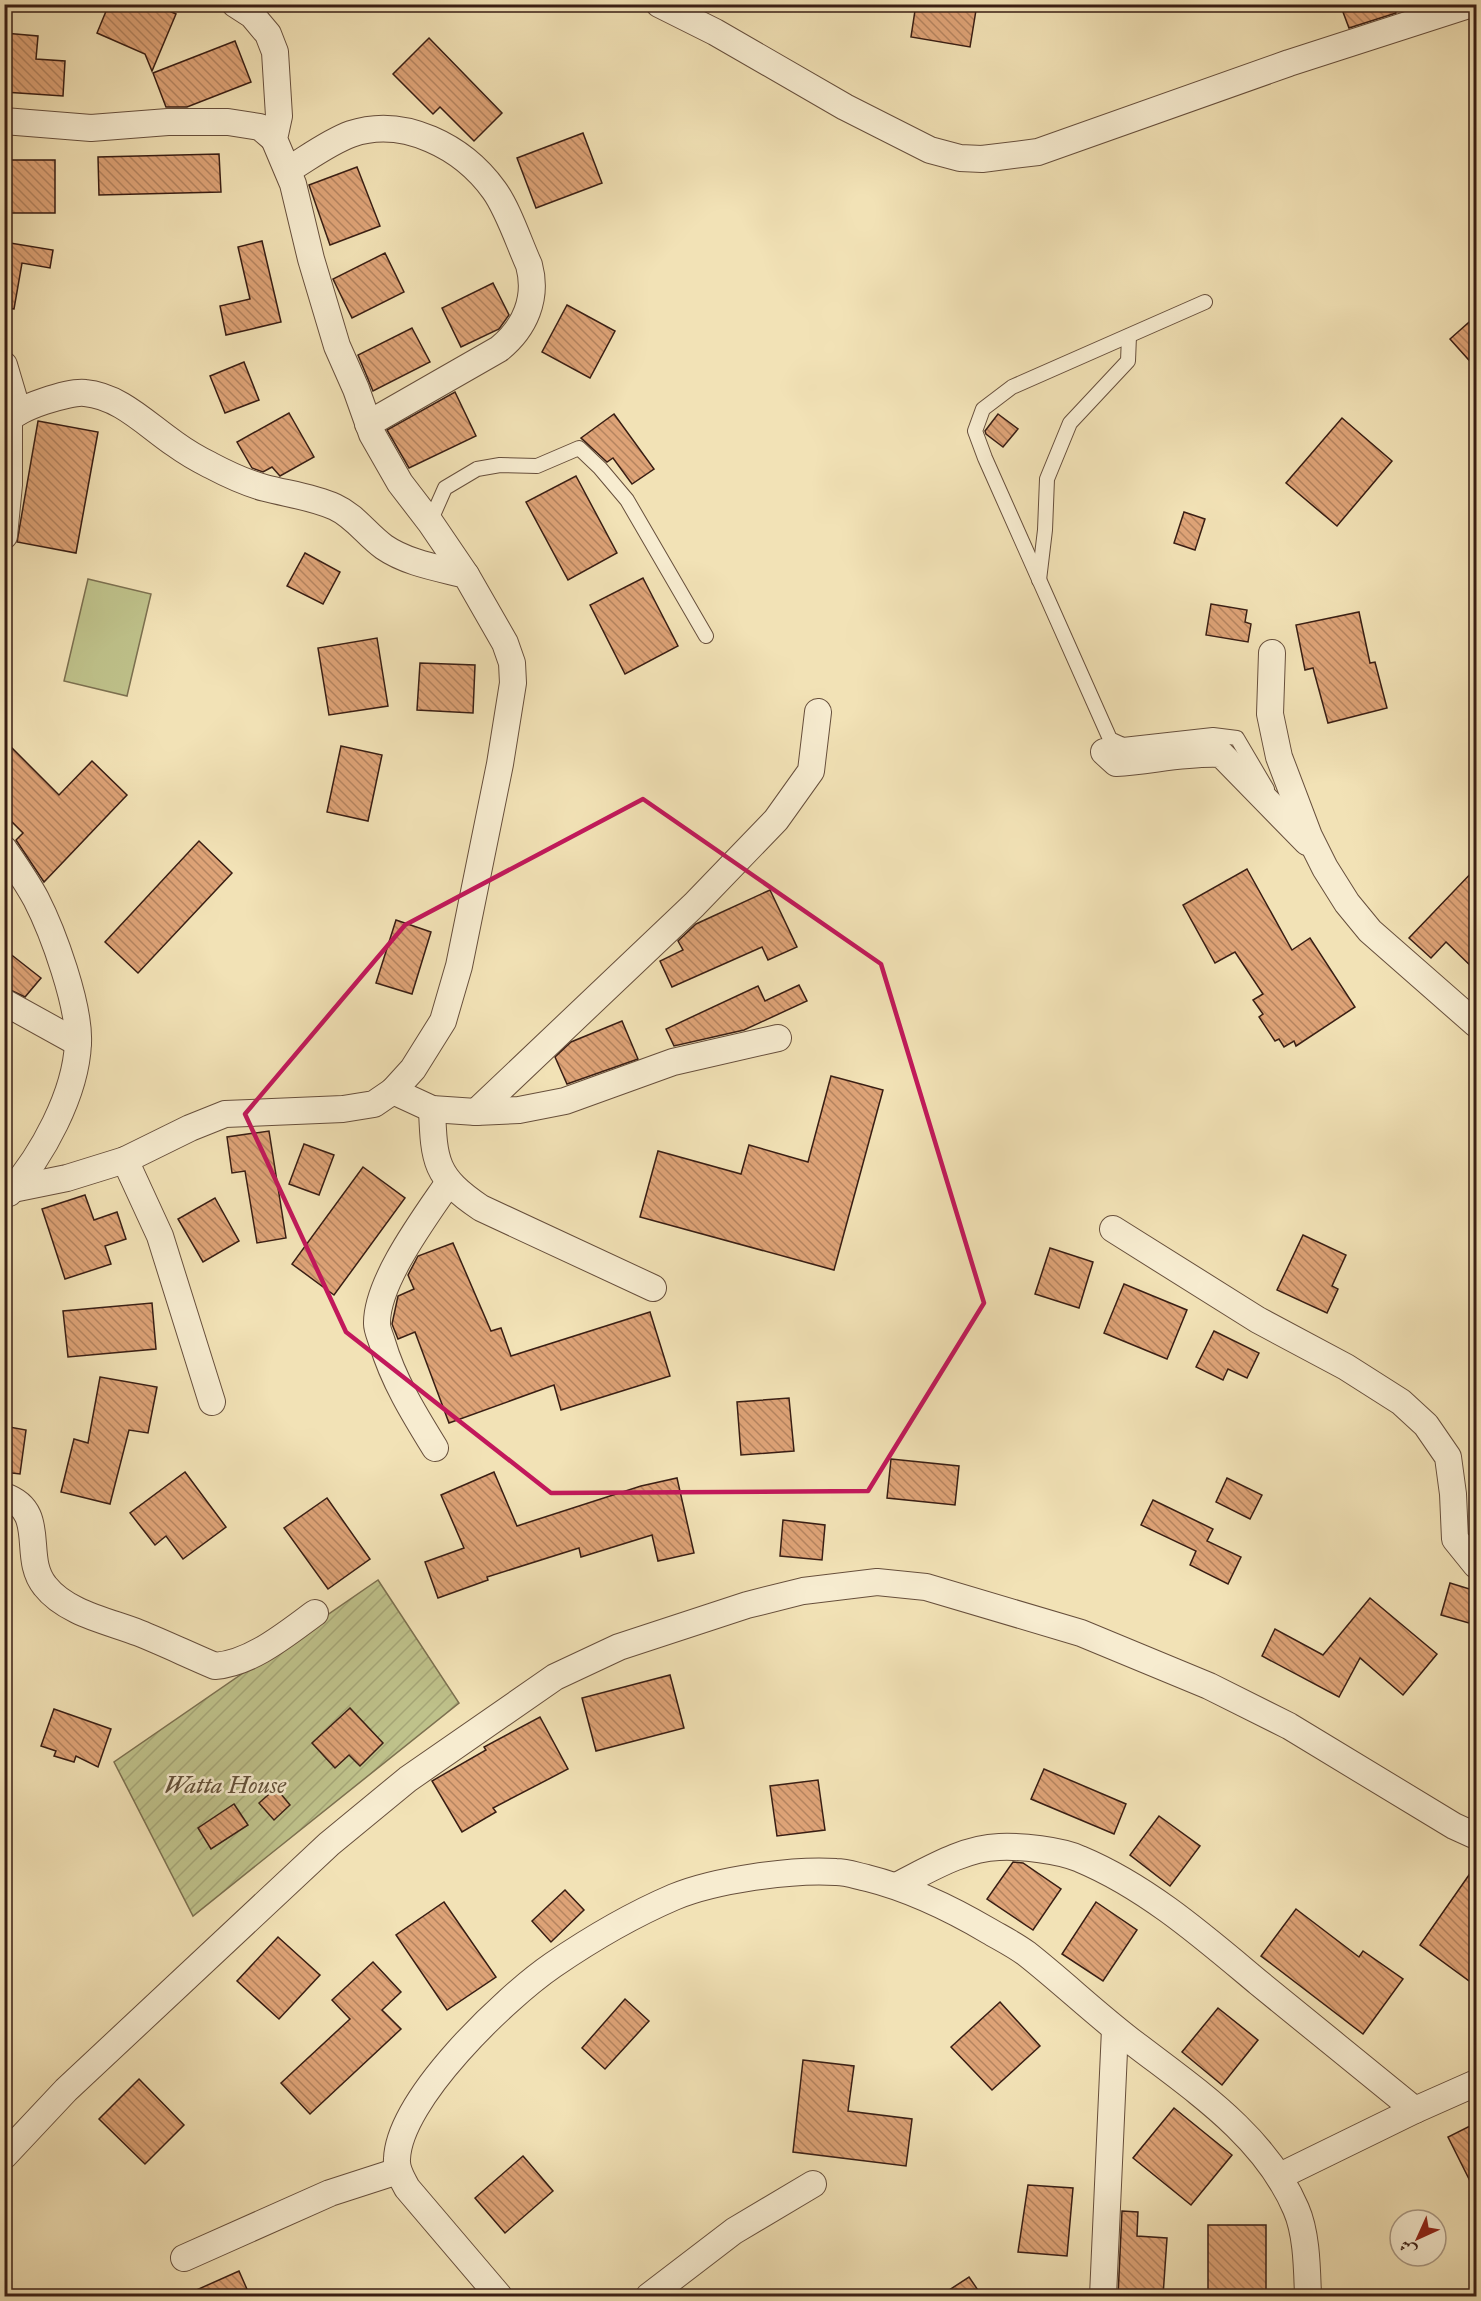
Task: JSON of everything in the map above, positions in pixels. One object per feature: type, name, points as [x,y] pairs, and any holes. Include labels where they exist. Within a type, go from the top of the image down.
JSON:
[{"type":"street","points":[[235,4],[252,15],[268,34],[275,52],[279,116],[274,139]]},
{"type":"street","points":[[658,4],[715,32],[845,107],[930,150],[960,158],[982,159],[1038,152],[1289,63],[1472,4]]},
{"type":"street","points":[[4,121],[91,128],[168,122],[228,122],[260,127],[274,139],[293,183],[311,259],[337,346],[368,424],[400,483],[430,522],[466,576],[505,643],[512,663],[513,683],[500,764],[459,966],[443,1021],[413,1070],[393,1091],[374,1104],[343,1109],[225,1114],[190,1128],[125,1161],[8,1194]]},
{"type":"street","points":[[288,170],[341,139],[363,131],[388,129],[433,140],[468,161],[496,192],[529,265],[532,277],[529,307],[524,321],[508,341],[499,349],[368,424]]},
{"type":"street","points":[[4,365],[18,412]]},
{"type":"street","points":[[4,536],[9,485],[9,424],[12,416],[70,394],[85,393],[116,403],[177,446],[212,466],[263,487],[338,508],[384,547],[405,558],[466,576]]},
{"type":"street","points":[[1272,653],[1270,714],[1278,757],[1312,843],[1347,903],[1370,931],[1476,1024]]},
{"type":"street","points":[[476,1112],[694,905],[776,820],[811,771],[818,712]]},
{"type":"street","points":[[1104,752],[1116,763],[1200,753],[1221,754],[1312,843]]},
{"type":"street","points":[[4,849],[36,899],[47,924],[76,1013],[78,1043],[73,1072],[55,1122],[31,1167],[8,1194]]},
{"type":"street","points":[[4,1002],[78,1043]]},
{"type":"street","points":[[393,1091],[432,1109],[476,1112],[519,1110],[565,1101],[673,1062],[778,1038]]},
{"type":"street","points":[[432,1109],[433,1151],[449,1182],[462,1195],[481,1208],[653,1288]]},
{"type":"street","points":[[125,1161],[160,1236],[212,1402]]},
{"type":"street","points":[[435,1448],[403,1395],[387,1360],[376,1325],[383,1296],[396,1265],[449,1182]]},
{"type":"street","points":[[1113,1229],[1258,1320],[1346,1368],[1401,1402],[1426,1425],[1448,1457],[1453,1494],[1455,1539],[1476,1565]]},
{"type":"street","points":[[4,1496],[16,1501],[31,1519],[32,1550],[38,1575],[53,1595],[66,1604],[96,1618],[215,1666],[231,1665],[246,1658],[315,1613]]},
{"type":"street","points":[[4,2157],[66,2090],[329,1844],[408,1779],[555,1677],[608,1652],[717,1614],[803,1591],[877,1582],[926,1587],[1081,1633],[1209,1686],[1289,1726],[1454,1826],[1476,1836]]},
{"type":"street","points":[[898,1885],[955,1857],[998,1847],[1039,1850],[1078,1858],[1159,1904],[1217,1947],[1415,2110]]},
{"type":"street","points":[[499,2296],[407,2188],[398,2171],[397,2157],[404,2131],[434,2078],[510,1999],[551,1967],[589,1941],[677,1896],[776,1873],[838,1872],[898,1885],[952,1910],[1024,1952],[1115,2030],[1200,2094],[1262,2151],[1280,2176],[1298,2212],[1307,2260],[1308,2296]]},
{"type":"street","points":[[1102,2296],[1115,2030]]},
{"type":"street","points":[[1280,2176],[1476,2083]]},
{"type":"street","points":[[184,2258],[330,2193],[398,2171]]},
{"type":"street","points":[[649,2296],[734,2231],[813,2184]]},
{"type":"lane","points":[[1205,302],[1012,387],[983,409],[975,432],[1110,739],[1123,745],[1213,735],[1237,738],[1265,787],[1312,843]]},
{"type":"lane","points":[[1039,582],[1045,530],[1047,479],[1070,423],[1128,361],[1129,336]]},
{"type":"lane","points":[[430,522],[445,488],[477,469],[500,465],[537,466],[579,448],[600,468],[627,500],[706,636]]},
{"type":"highlighted area","points":[[643,799],[881,964],[984,1303],[868,1491],[551,1493],[346,1332],[245,1114],[405,925]]},
{"type":"green space","points":[[88,579],[151,594],[127,696],[64,681]]},
{"type":"green space","name":"Watta House","points":[[378,1580],[459,1703],[193,1916],[114,1762]]},
{"type":"building","points":[[109,4],[154,4],[176,14],[152,71],[145,54],[97,33]]},
{"type":"building","points":[[916,4],[977,4],[970,47],[911,37]]},
{"type":"building","points":[[1340,4],[1393,4],[1396,13],[1349,28]]},
{"type":"building","points":[[4,33],[38,36],[36,59],[65,61],[63,96],[4,92]]},
{"type":"building","points":[[429,38],[502,113],[474,141],[440,107],[433,114],[393,74]]},
{"type":"building","points":[[235,41],[251,82],[187,107],[166,107],[153,73]]},
{"type":"building","points":[[583,133],[602,183],[536,208],[517,158]]},
{"type":"building","points":[[219,154],[221,192],[99,195],[98,157]]},
{"type":"building","points":[[10,160],[55,160],[55,213],[11,213]]},
{"type":"building","points":[[357,167],[380,226],[330,245],[309,185]]},
{"type":"building","points":[[262,241],[281,322],[226,335],[220,306],[250,299],[238,247]]},
{"type":"building","points":[[4,242],[53,250],[50,268],[22,263],[14,309],[4,308]]},
{"type":"building","points":[[385,253],[404,292],[352,318],[333,279]]},
{"type":"building","points":[[493,283],[509,315],[499,329],[461,347],[442,308]]},
{"type":"building","points":[[567,305],[615,331],[590,378],[542,352]]},
{"type":"building","points":[[1476,316],[1476,368],[1450,339]]},
{"type":"building","points":[[412,328],[430,362],[373,391],[358,355]]},
{"type":"building","points":[[244,362],[259,400],[225,413],[210,376]]},
{"type":"building","points":[[455,392],[476,436],[409,468],[387,430]]},
{"type":"building","points":[[289,413],[314,457],[280,476],[272,467],[263,472],[252,468],[237,442]]},
{"type":"building","points":[[614,414],[654,469],[632,484],[613,458],[607,462],[581,438]]},
{"type":"building","points":[[998,414],[1018,429],[1003,447],[985,431]]},
{"type":"building","points":[[1342,418],[1392,461],[1337,526],[1286,483]]},
{"type":"building","points":[[38,421],[98,432],[76,553],[17,542]]},
{"type":"building","points":[[576,476],[617,553],[568,580],[526,502]]},
{"type":"building","points":[[1184,512],[1205,519],[1195,550],[1174,543]]},
{"type":"building","points":[[305,553],[340,572],[323,604],[287,586]]},
{"type":"building","points":[[643,578],[678,646],[625,674],[590,605]]},
{"type":"building","points":[[1211,604],[1247,610],[1245,622],[1251,624],[1248,642],[1206,635]]},
{"type":"building","points":[[1359,612],[1370,663],[1375,662],[1387,708],[1328,723],[1313,668],[1305,670],[1296,625]]},
{"type":"building","points":[[377,638],[388,706],[329,715],[318,648]]},
{"type":"building","points":[[420,663],[475,665],[473,713],[417,710]]},
{"type":"building","points":[[4,740],[59,795],[92,761],[127,795],[44,882],[16,840],[23,833],[4,814]]},
{"type":"building","points":[[341,746],[382,755],[368,821],[327,812]]},
{"type":"building","points":[[199,841],[232,873],[138,973],[105,942]]},
{"type":"building","points":[[1476,868],[1476,971],[1446,942],[1431,958],[1409,938]]},
{"type":"building","points":[[1247,869],[1292,950],[1310,938],[1355,1007],[1296,1046],[1294,1041],[1284,1047],[1279,1039],[1275,1041],[1259,1017],[1263,1014],[1253,1000],[1263,994],[1235,952],[1215,963],[1183,905]]},
{"type":"building","points":[[770,890],[797,947],[768,960],[762,947],[672,987],[660,961],[683,950],[678,941],[696,924]]},
{"type":"building","points":[[396,920],[431,932],[412,994],[376,983]]},
{"type":"building","points":[[4,949],[41,978],[25,997],[4,987]]},
{"type":"building","points":[[799,985],[807,1001],[744,1030],[674,1046],[666,1029],[758,986],[765,1001]]},
{"type":"building","points":[[622,1021],[638,1059],[567,1084],[555,1057],[571,1042]]},
{"type":"building","points":[[831,1076],[883,1090],[834,1270],[640,1217],[658,1151],[741,1174],[749,1145],[808,1162]]},
{"type":"building","points":[[269,1131],[286,1238],[257,1243],[245,1171],[232,1173],[227,1137]]},
{"type":"building","points":[[304,1144],[334,1155],[319,1195],[289,1184]]},
{"type":"building","points":[[363,1167],[405,1198],[334,1295],[292,1264]]},
{"type":"building","points":[[85,1195],[94,1220],[117,1212],[126,1239],[105,1246],[111,1264],[65,1279],[42,1209]]},
{"type":"building","points":[[215,1198],[239,1241],[203,1262],[178,1219]]},
{"type":"building","points":[[1303,1235],[1346,1255],[1332,1286],[1338,1289],[1327,1313],[1277,1290]]},
{"type":"building","points":[[453,1243],[491,1331],[501,1328],[511,1356],[650,1312],[670,1376],[561,1410],[554,1385],[449,1423],[415,1332],[398,1339],[392,1324],[398,1296],[414,1289],[408,1275],[418,1256]]},
{"type":"building","points":[[1050,1248],[1093,1262],[1079,1308],[1035,1294]]},
{"type":"building","points":[[1124,1284],[1187,1310],[1167,1359],[1104,1333]]},
{"type":"building","points":[[152,1303],[156,1349],[68,1357],[63,1311]]},
{"type":"building","points":[[1214,1331],[1259,1353],[1247,1378],[1228,1369],[1223,1380],[1196,1367]]},
{"type":"building","points":[[100,1377],[157,1387],[148,1433],[129,1430],[110,1504],[61,1492],[74,1439],[88,1443]]},
{"type":"building","points":[[789,1398],[794,1451],[741,1455],[737,1402]]},
{"type":"building","points":[[4,1426],[26,1430],[20,1474],[4,1472]]},
{"type":"building","points":[[891,1459],[959,1466],[955,1505],[887,1498]]},
{"type":"building","points":[[185,1472],[226,1527],[183,1559],[166,1536],[155,1545],[130,1513]]},
{"type":"building","points":[[494,1472],[517,1526],[641,1486],[677,1478],[694,1553],[658,1561],[652,1535],[581,1557],[579,1548],[487,1577],[488,1580],[438,1598],[425,1562],[464,1548],[441,1495]]},
{"type":"building","points":[[1227,1478],[1262,1495],[1250,1519],[1216,1502]]},
{"type":"building","points":[[327,1498],[370,1559],[328,1589],[284,1528]]},
{"type":"building","points":[[1153,1500],[1213,1529],[1207,1541],[1241,1557],[1228,1584],[1190,1565],[1196,1551],[1141,1525]]},
{"type":"building","points":[[783,1520],[825,1525],[822,1560],[780,1556]]},
{"type":"building","points":[[1450,1583],[1476,1591],[1476,1625],[1441,1615]]},
{"type":"building","points":[[1370,1598],[1437,1654],[1403,1695],[1360,1658],[1339,1697],[1262,1656],[1275,1629],[1323,1655]]},
{"type":"building","points":[[670,1675],[684,1728],[596,1751],[582,1698]]},
{"type":"building","points":[[350,1708],[383,1743],[360,1766],[349,1755],[335,1768],[312,1743]]},
{"type":"building","points":[[54,1709],[111,1729],[98,1767],[76,1756],[74,1762],[54,1756],[56,1751],[41,1746]]},
{"type":"building","points":[[540,1717],[568,1769],[493,1808],[496,1812],[462,1832],[432,1781],[486,1750],[484,1747]]},
{"type":"building","points":[[1044,1769],[1126,1804],[1114,1834],[1031,1799]]},
{"type":"building","points":[[818,1780],[825,1830],[777,1836],[770,1786]]},
{"type":"building","points":[[276,1788],[290,1805],[274,1820],[259,1803]]},
{"type":"building","points":[[234,1804],[248,1825],[211,1849],[198,1828]]},
{"type":"building","points":[[1159,1816],[1200,1846],[1170,1886],[1130,1855]]},
{"type":"building","points":[[1013,1862],[1023,1863],[1061,1889],[1033,1930],[987,1899]]},
{"type":"building","points":[[1476,1865],[1476,1986],[1420,1945]]},
{"type":"building","points":[[565,1890],[584,1910],[551,1942],[532,1921]]},
{"type":"building","points":[[444,1902],[496,1977],[447,2010],[396,1935]]},
{"type":"building","points":[[1096,1902],[1137,1930],[1103,1981],[1062,1954]]},
{"type":"building","points":[[1296,1909],[1359,1957],[1363,1951],[1403,1979],[1363,2034],[1261,1956]]},
{"type":"building","points":[[278,1937],[320,1975],[279,2019],[237,1981]]},
{"type":"building","points":[[373,1962],[401,1992],[382,2010],[401,2029],[310,2114],[281,2083],[350,2019],[332,2000]]},
{"type":"building","points":[[625,1999],[649,2021],[605,2069],[582,2048]]},
{"type":"building","points":[[1000,2002],[1040,2046],[992,2090],[951,2047]]},
{"type":"building","points":[[1218,2008],[1258,2040],[1222,2085],[1182,2052]]},
{"type":"building","points":[[803,2060],[854,2066],[848,2111],[912,2119],[906,2166],[793,2152]]},
{"type":"building","points":[[139,2079],[184,2125],[145,2164],[99,2119]]},
{"type":"building","points":[[1174,2108],[1232,2155],[1191,2205],[1133,2158]]},
{"type":"building","points":[[1476,2123],[1476,2193],[1448,2137]]},
{"type":"building","points":[[523,2156],[553,2191],[505,2233],[475,2198]]},
{"type":"building","points":[[1028,2185],[1073,2188],[1067,2256],[1018,2252]]},
{"type":"building","points":[[1122,2211],[1138,2212],[1137,2236],[1167,2238],[1163,2296],[1118,2296]]},
{"type":"building","points":[[1208,2225],[1266,2225],[1266,2296],[1208,2296]]},
{"type":"building","points":[[239,2271],[250,2296],[183,2296]]},
{"type":"building","points":[[969,2277],[982,2296],[940,2296]]}]
